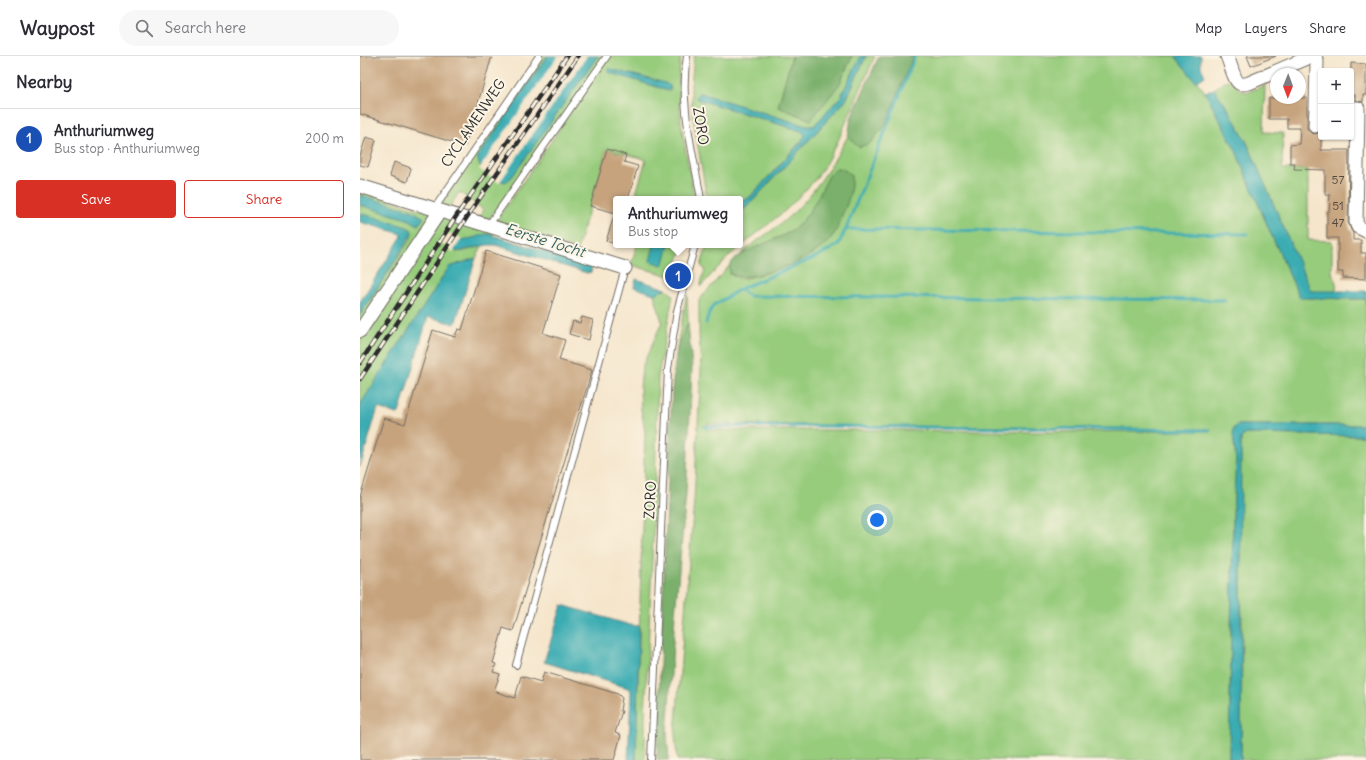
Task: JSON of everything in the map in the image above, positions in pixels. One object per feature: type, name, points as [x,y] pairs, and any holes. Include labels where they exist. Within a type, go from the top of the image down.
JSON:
[{"type":"street","points":[[1227,56],[1236,80],[1243,85],[1312,56]]},
{"type":"street","points":[[1315,56],[1317,62],[1318,108],[1315,126]]},
{"type":"street","points":[[1358,108],[1356,222],[1362,229]]},
{"type":"street","points":[[360,186],[625,268]]},
{"type":"street","name":"CYCLAMENWEG","points":[[360,331],[437,210]]},
{"type":"lane","name":"CYCLAMENWEG","points":[[437,210],[539,56]]},
{"type":"lane","points":[[488,226],[607,56]]},
{"type":"lane","name":"ZORO","points":[[688,56],[685,77],[685,105],[700,196]]},
{"type":"lane","name":"ZORO","points":[[651,760],[668,369],[678,306],[694,248]]},
{"type":"lane","points":[[516,665],[625,268]]},
{"type":"green space","points":[[541,56],[547,56],[477,159],[573,91],[598,56],[604,56],[490,218],[478,219],[484,210],[459,192],[449,208],[445,206],[443,201]]},
{"type":"green space","points":[[610,56],[681,56],[679,74],[680,110],[694,196],[636,196],[646,160],[607,149],[577,250],[496,221]]},
{"type":"green space","points":[[694,56],[792,56],[778,107],[839,85],[852,56],[861,56],[841,96],[814,126],[806,126],[700,93],[697,99],[804,133],[805,136],[803,139],[750,197],[744,200],[743,196],[706,196],[692,112],[691,87]]},
{"type":"green space","points":[[792,56],[852,56],[839,85],[811,120],[778,107]]},
{"type":"green space","points":[[866,56],[875,56],[837,143],[815,180],[787,209],[743,245],[743,210],[846,100]]},
{"type":"green space","points":[[879,56],[913,56],[885,126],[869,144],[859,147],[848,136],[851,118]]},
{"type":"green space","points":[[913,56],[1175,56],[1203,89],[1235,149],[1300,298],[1311,291],[1248,145],[1229,110],[1214,89],[1232,79],[1239,89],[1246,92],[1265,85],[1264,132],[1283,133],[1282,169],[1308,170],[1308,240],[1332,241],[1332,272],[1336,283],[1337,299],[1366,299],[1366,425],[1238,425],[1234,428],[1233,434],[1236,461],[1233,516],[1229,760],[677,760],[675,734],[694,501],[701,369],[699,300],[730,265],[730,274],[739,278],[746,278],[793,263],[820,249],[829,240],[841,219],[830,174],[807,215],[794,229],[777,239],[741,254],[794,212],[820,182],[848,136],[856,145],[869,144],[885,126]],"holes":[[[707,424],[1211,429],[1211,431],[1037,432],[707,430]]]},
{"type":"green space","points":[[842,168],[851,175],[850,195],[836,231],[831,239],[816,252],[787,266],[750,276],[740,277],[730,274],[730,265],[740,255],[785,235],[798,226],[814,205],[830,174],[836,169]]},
{"type":"green space","points":[[360,191],[496,233],[468,239],[457,239],[461,252],[482,246],[476,258],[449,267],[360,405],[360,315],[411,238],[411,229],[360,213],[360,205],[410,220],[418,225],[424,218],[413,211],[360,195]]},
{"type":"green space","points":[[636,248],[682,248],[673,277],[631,265]]},
{"type":"green space","points":[[706,248],[739,248],[729,256],[700,287],[705,269],[701,266]]},
{"type":"green space","points":[[666,289],[673,295],[658,377],[654,519],[645,716],[645,760],[636,760],[645,432],[641,409],[640,389],[642,367],[662,322],[654,294]]},
{"type":"green space","points":[[687,293],[688,323],[677,347]]},
{"type":"green space","points":[[688,323],[692,367],[691,392],[686,494],[675,614],[667,735],[669,760],[657,760],[672,389],[677,347]]},
{"type":"green space","points":[[1247,434],[1366,436],[1366,760],[1241,760],[1241,439]]},
{"type":"water","points":[[547,56],[598,56],[512,177],[506,182],[502,181],[487,173],[483,169],[478,161],[478,156]]},
{"type":"water","points":[[861,56],[866,56],[846,100],[743,210],[743,200],[750,197],[801,142],[805,135],[801,131],[697,99],[696,97],[698,94],[700,93],[806,126],[814,126],[841,96]]},
{"type":"water","points":[[1175,56],[1201,56],[1201,67],[1205,76],[1196,82]]},
{"type":"water","points":[[608,69],[665,83],[670,86],[671,89],[667,90],[611,73],[608,72]]},
{"type":"water","points":[[1214,89],[1229,110],[1248,145],[1311,291],[1366,291],[1366,299],[1300,298],[1235,149],[1205,92]]},
{"type":"water","points":[[360,195],[413,211],[424,218],[418,225],[410,220],[360,205]]},
{"type":"water","points":[[360,213],[407,227],[412,231],[412,234],[360,315],[360,302],[402,236],[399,233],[360,222]]},
{"type":"water","points":[[485,234],[589,265],[592,267],[591,272],[587,273],[495,245],[487,245],[457,252],[443,242],[473,238]]},
{"type":"water","points":[[653,248],[668,248],[662,265],[650,261]]},
{"type":"water","points":[[476,258],[455,324],[428,317],[399,413],[397,414],[378,408],[360,467],[360,405],[449,267]]},
{"type":"water","points":[[636,279],[666,289],[654,294],[634,287]]},
{"type":"water","points":[[1238,425],[1366,425],[1366,436],[1247,434],[1241,439],[1241,760],[1229,760],[1233,516],[1236,461],[1233,434],[1234,428]]},
{"type":"water","points":[[562,605],[630,625],[639,626],[636,760],[628,760],[631,692],[628,688],[544,662]]},
{"type":"pier","points":[[558,56],[587,56],[499,183],[479,169]]},
{"type":"pier","points":[[448,233],[462,238],[453,252],[440,242],[443,236]]},
{"type":"building","points":[[360,56],[492,56],[465,146],[360,114]]},
{"type":"building","points":[[1247,56],[1276,56],[1251,66]]},
{"type":"building","points":[[1351,63],[1366,64],[1366,95],[1363,95],[1363,102],[1355,100],[1354,68],[1351,68]]},
{"type":"building","points":[[1269,98],[1270,104],[1306,104],[1307,98],[1307,128],[1314,134],[1318,133],[1318,140],[1321,140],[1321,150],[1349,150],[1348,222],[1353,233],[1353,240],[1361,240],[1361,253],[1366,253],[1366,279],[1343,278],[1343,272],[1338,272],[1338,238],[1327,238],[1327,212],[1329,212],[1330,195],[1325,195],[1325,170],[1294,169],[1295,163],[1290,163],[1290,145],[1299,144],[1300,128],[1287,128],[1287,119],[1269,119]]},
{"type":"building","points":[[366,137],[376,140],[368,167],[360,165],[360,156]]},
{"type":"building","points":[[607,149],[626,155],[624,162],[638,166],[629,196],[613,196],[613,212],[590,206]]},
{"type":"building","points":[[394,162],[411,168],[407,182],[390,176]]},
{"type":"building","points":[[613,219],[613,243],[606,241]]},
{"type":"building","points":[[486,251],[561,274],[543,333],[565,340],[559,360],[592,370],[513,631],[503,628],[493,663],[496,664],[493,672],[500,674],[494,691],[515,698],[521,676],[541,682],[544,672],[618,694],[622,698],[620,711],[622,711],[615,733],[621,735],[614,760],[360,760],[360,497],[384,418],[405,424],[433,330],[455,337],[458,329],[462,330]]},
{"type":"building","points":[[582,317],[593,320],[589,340],[569,334],[573,321],[580,323]]},
{"type":"waterway","points":[[706,323],[709,313],[714,305],[742,288],[814,258],[838,245],[846,229],[915,56]]},
{"type":"waterway","points":[[846,229],[1247,234]]},
{"type":"waterway","points":[[742,288],[744,293],[750,296],[1225,300]]},
{"type":"waterway","points":[[704,427],[816,426],[1210,430]]},
{"type":"railway","points":[[360,363],[457,215],[567,56]]},
{"type":"railway","points":[[360,379],[477,202],[578,56]]},
{"type":"place","name":"Anthuriumweg","points":[[678,276]]},
{"type":"water label","name":"Eerste Tocht","points":[[545,240]]}]
